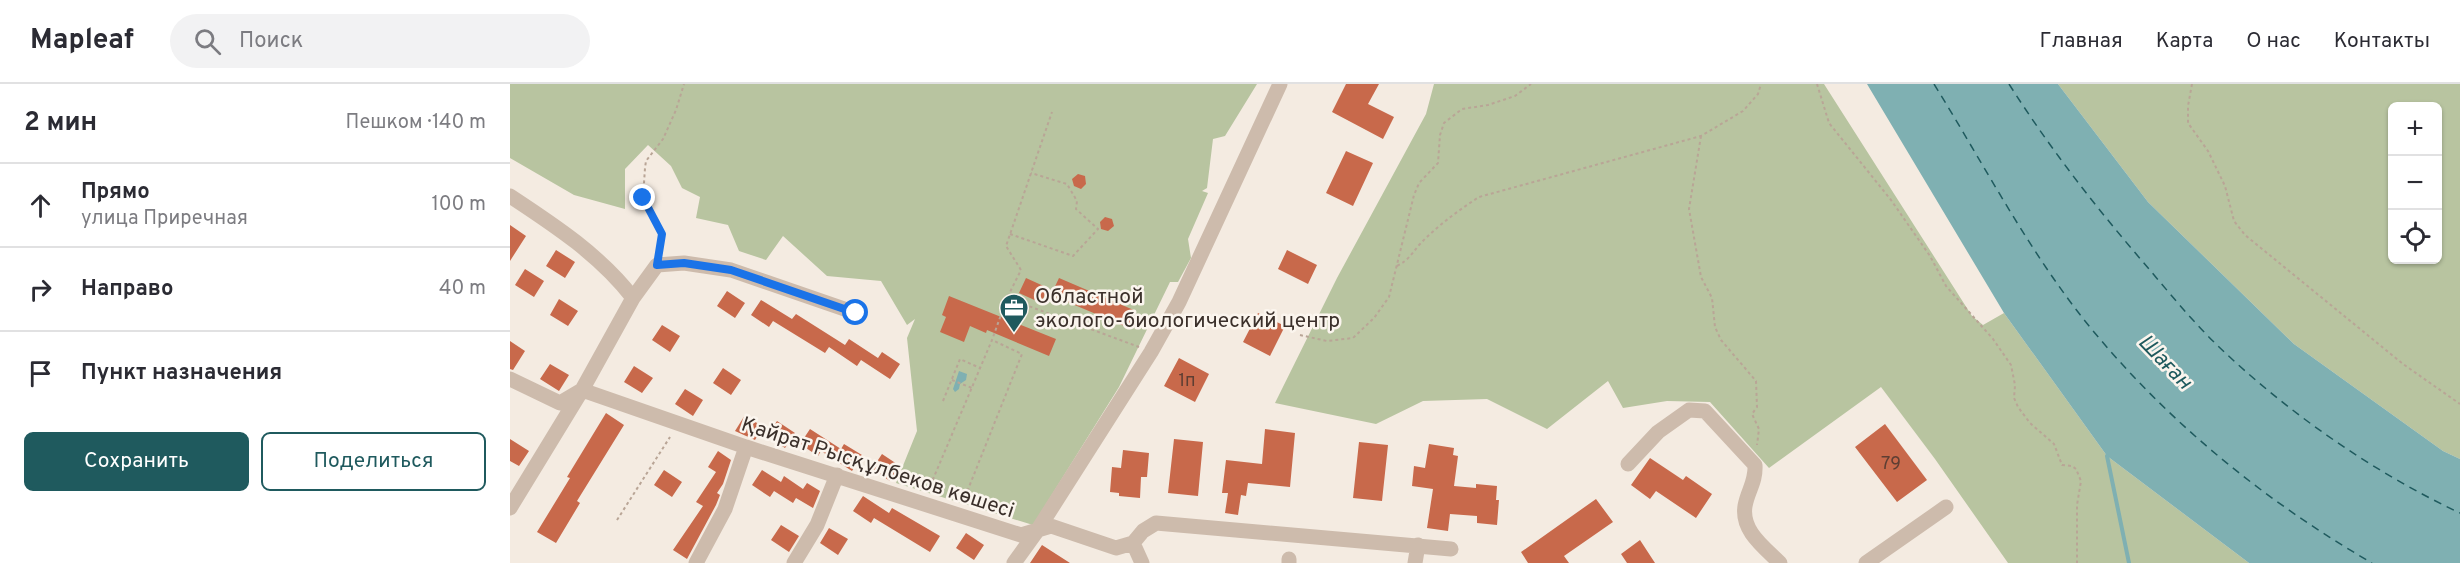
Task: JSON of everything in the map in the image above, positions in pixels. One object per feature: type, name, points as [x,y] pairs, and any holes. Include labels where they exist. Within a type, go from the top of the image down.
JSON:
[{"type":"street","points":[[1014,563],[1037,531],[1151,352],[1179,302],[1280,84]]},
{"type":"street","points":[[510,196],[564,232],[619,280],[633,298]]},
{"type":"street","points":[[510,508],[582,390],[633,298],[657,265],[684,263],[731,270],[856,313]]},
{"type":"street","points":[[510,379],[560,403],[582,390]]},
{"type":"street","name":"Қайрат Рысқұлбеков көшесі","points":[[582,390],[746,447],[1021,535],[1051,526],[1116,548],[1133,543]]},
{"type":"street","points":[[1628,464],[1658,432],[1689,410],[1705,411],[1755,465],[1756,478],[1745,505],[1745,520],[1753,536],[1780,563]]},
{"type":"street","points":[[696,563],[725,509],[746,447]]},
{"type":"street","points":[[794,563],[817,525],[837,475]]},
{"type":"street","points":[[1866,563],[1946,507]]},
{"type":"street","points":[[1142,563],[1133,543],[1143,531],[1155,523],[1451,549]]},
{"type":"street","points":[[1415,563],[1418,545]]},
{"type":"path","points":[[657,265],[662,234],[643,198],[646,160],[663,139],[676,110],[684,84]]},
{"type":"path","points":[[1300,335],[1327,341],[1353,338],[1374,318],[1389,297],[1414,195],[1419,183],[1438,163],[1440,135],[1444,123],[1462,109],[1488,105],[1515,96],[1531,84]]},
{"type":"path","points":[[1397,266],[1408,260],[1420,244],[1461,209],[1479,197],[1701,136],[1743,111],[1758,94],[1761,84]]},
{"type":"path","points":[[1817,84],[1829,123],[1891,200],[1930,256],[1946,286],[1993,339],[2011,365],[2015,385],[2014,398],[2018,407],[2030,423],[2054,444],[2062,465],[2072,466],[2079,476],[2081,481],[2077,505],[2077,563]]},
{"type":"path","points":[[2192,84],[2188,123],[2208,151],[2225,186],[2234,221],[2245,235],[2403,364],[2460,404]]},
{"type":"path","points":[[923,505],[932,478],[992,340],[1007,298],[1021,270],[1006,246],[1052,112]]},
{"type":"path","points":[[1701,136],[1689,209],[1701,277],[1712,298],[1715,327],[1721,340],[1756,381],[1757,407],[1752,414],[1759,429],[1755,465]]},
{"type":"path","points":[[1010,234],[1073,256],[1098,229],[1076,209],[1077,201],[1067,184],[1031,173]]},
{"type":"path","points":[[1007,298],[1151,352]]},
{"type":"path","points":[[957,515],[1022,354],[992,340]]},
{"type":"path","points":[[943,401],[960,358],[980,368]]},
{"type":"path","points":[[952,380],[972,388]]},
{"type":"path","points":[[617,520],[679,423]]},
{"type":"green space","points":[[510,84],[1257,84],[1225,136],[1213,139],[1207,188],[1202,191],[1208,193],[1188,239],[1191,258],[1178,282],[1170,282],[1119,387],[1033,525],[896,483],[917,431],[907,338],[915,319],[907,325],[881,281],[827,276],[783,236],[766,260],[739,251],[728,225],[696,218],[700,197],[682,188],[671,166],[648,145],[625,169],[625,209],[574,195],[510,158]]},
{"type":"green space","points":[[1434,84],[1824,84],[1972,316],[1983,325],[2004,313],[2107,456],[2249,563],[2008,563],[1881,387],[1769,468],[1710,402],[1667,401],[1623,408],[1608,381],[1547,429],[1487,399],[1423,401],[1376,424],[1275,403],[1337,278],[1426,114]]},
{"type":"green space","points":[[2058,84],[2460,84],[2460,459],[2443,451],[2294,344],[2148,202]]},
{"type":"water","name":"Шаған","points":[[1867,84],[2058,84],[2148,202],[2294,344],[2443,451],[2460,459],[2460,563],[2249,563],[2107,456],[2004,313]]},
{"type":"water","points":[[959,371],[967,374],[966,380],[955,392],[953,389]]},
{"type":"building","points":[[1346,84],[1379,84],[1368,104],[1394,117],[1383,139],[1332,112]]},
{"type":"building","points":[[1346,151],[1373,163],[1353,206],[1326,193]]},
{"type":"building","points":[[1078,174],[1085,176],[1086,184],[1081,189],[1074,186],[1072,179]]},
{"type":"building","points":[[1105,217],[1112,219],[1114,226],[1108,231],[1101,229],[1100,222]]},
{"type":"building","points":[[510,225],[526,236],[510,261]]},
{"type":"building","points":[[556,250],[575,262],[565,278],[546,266]]},
{"type":"building","points":[[1287,250],[1317,265],[1308,284],[1278,269]]},
{"type":"building","points":[[525,269],[544,281],[534,297],[515,285]]},
{"type":"building","points":[[1026,278],[1048,288],[1041,303],[1019,293]]},
{"type":"building","points":[[1059,278],[1136,311],[1129,328],[1051,295]]},
{"type":"building","points":[[727,291],[745,303],[735,318],[717,306]]},
{"type":"building","points":[[949,296],[1056,339],[1049,356],[987,330],[986,333],[970,326],[964,342],[940,332],[946,317],[942,315]]},
{"type":"building","points":[[559,299],[578,311],[568,326],[550,315]]},
{"type":"building","points":[[761,300],[792,319],[796,314],[845,345],[849,339],[878,358],[882,352],[900,364],[890,379],[861,360],[857,366],[829,347],[825,353],[773,321],[769,327],[751,315]]},
{"type":"building","points":[[1258,313],[1285,326],[1270,356],[1243,342]]},
{"type":"building","points":[[662,325],[680,336],[670,352],[652,340]]},
{"type":"building","points":[[510,341],[525,351],[513,370],[510,369]]},
{"type":"building","points":[[1179,358],[1209,374],[1195,402],[1164,386]]},
{"type":"building","points":[[550,364],[569,375],[559,391],[540,379]]},
{"type":"building","points":[[634,366],[653,378],[642,393],[624,382]]},
{"type":"building","points":[[723,368],[741,380],[731,395],[713,383]]},
{"type":"building","points":[[685,389],[703,400],[693,416],[675,404]]},
{"type":"building","points":[[606,413],[624,425],[577,501],[580,503],[556,543],[537,532]]},
{"type":"building","points":[[745,415],[763,427],[755,440],[735,431]]},
{"type":"building","points":[[777,421],[795,433],[785,448],[767,436]]},
{"type":"building","points":[[1885,424],[1927,480],[1897,502],[1855,447]]},
{"type":"building","points":[[810,429],[841,449],[844,444],[862,455],[852,471],[821,451],[818,456],[800,444]]},
{"type":"building","points":[[1265,429],[1295,433],[1290,487],[1248,483],[1246,496],[1241,495],[1238,515],[1225,513],[1228,493],[1222,493],[1226,460],[1262,464]]},
{"type":"building","points":[[510,439],[529,451],[519,466],[510,461]]},
{"type":"building","points":[[1174,439],[1203,442],[1198,496],[1168,493]]},
{"type":"building","points":[[1359,442],[1388,445],[1382,501],[1353,498]]},
{"type":"building","points":[[1429,444],[1454,448],[1453,455],[1458,456],[1454,486],[1476,488],[1476,484],[1497,486],[1496,500],[1499,500],[1497,525],[1477,523],[1477,516],[1450,514],[1448,531],[1427,528],[1433,489],[1412,486],[1414,466],[1425,468]]},
{"type":"building","points":[[1123,450],[1149,453],[1147,477],[1141,477],[1140,498],[1119,496],[1119,493],[1110,492],[1112,467],[1121,468]]},
{"type":"building","points":[[718,451],[731,460],[723,484],[717,493],[720,495],[716,505],[687,559],[673,550],[703,506],[696,502],[716,472],[708,467]]},
{"type":"building","points":[[882,454],[900,466],[890,481],[872,469]]},
{"type":"building","points":[[1650,458],[1683,480],[1686,476],[1712,494],[1696,518],[1656,491],[1650,499],[1631,485]]},
{"type":"building","points":[[664,470],[682,482],[672,497],[654,485]]},
{"type":"building","points":[[762,470],[781,482],[784,476],[803,489],[807,483],[820,491],[813,508],[796,498],[793,503],[774,491],[770,497],[752,485]]},
{"type":"building","points":[[863,496],[889,513],[892,508],[940,536],[930,552],[874,518],[871,523],[853,511]]},
{"type":"building","points":[[1596,499],[1613,522],[1564,556],[1569,563],[1528,563],[1521,552]]},
{"type":"building","points":[[781,525],[799,536],[789,552],[771,540]]},
{"type":"building","points":[[829,528],[848,539],[838,555],[820,543]]},
{"type":"building","points":[[966,533],[984,545],[974,560],[956,548]]},
{"type":"building","points":[[1640,540],[1655,563],[1627,563],[1621,554]]},
{"type":"building","points":[[1042,545],[1070,563],[1030,563]]},
{"type":"waterway","points":[[2107,456],[2129,563]]},
{"type":"ferry route","points":[[1934,84],[2044,264],[2085,321],[2116,357],[2182,424],[2254,485],[2332,539],[2372,563]]},
{"type":"ferry route","points":[[2009,84],[2056,153],[2125,241],[2179,305],[2218,346],[2273,395],[2333,439],[2395,479],[2460,513]]},
{"type":"place","name":"Областной эколого-биологический центр","points":[[1014,334]]},
{"type":"route","points":[[643,198],[662,234],[657,265],[684,263],[731,270],[856,313]]}]
